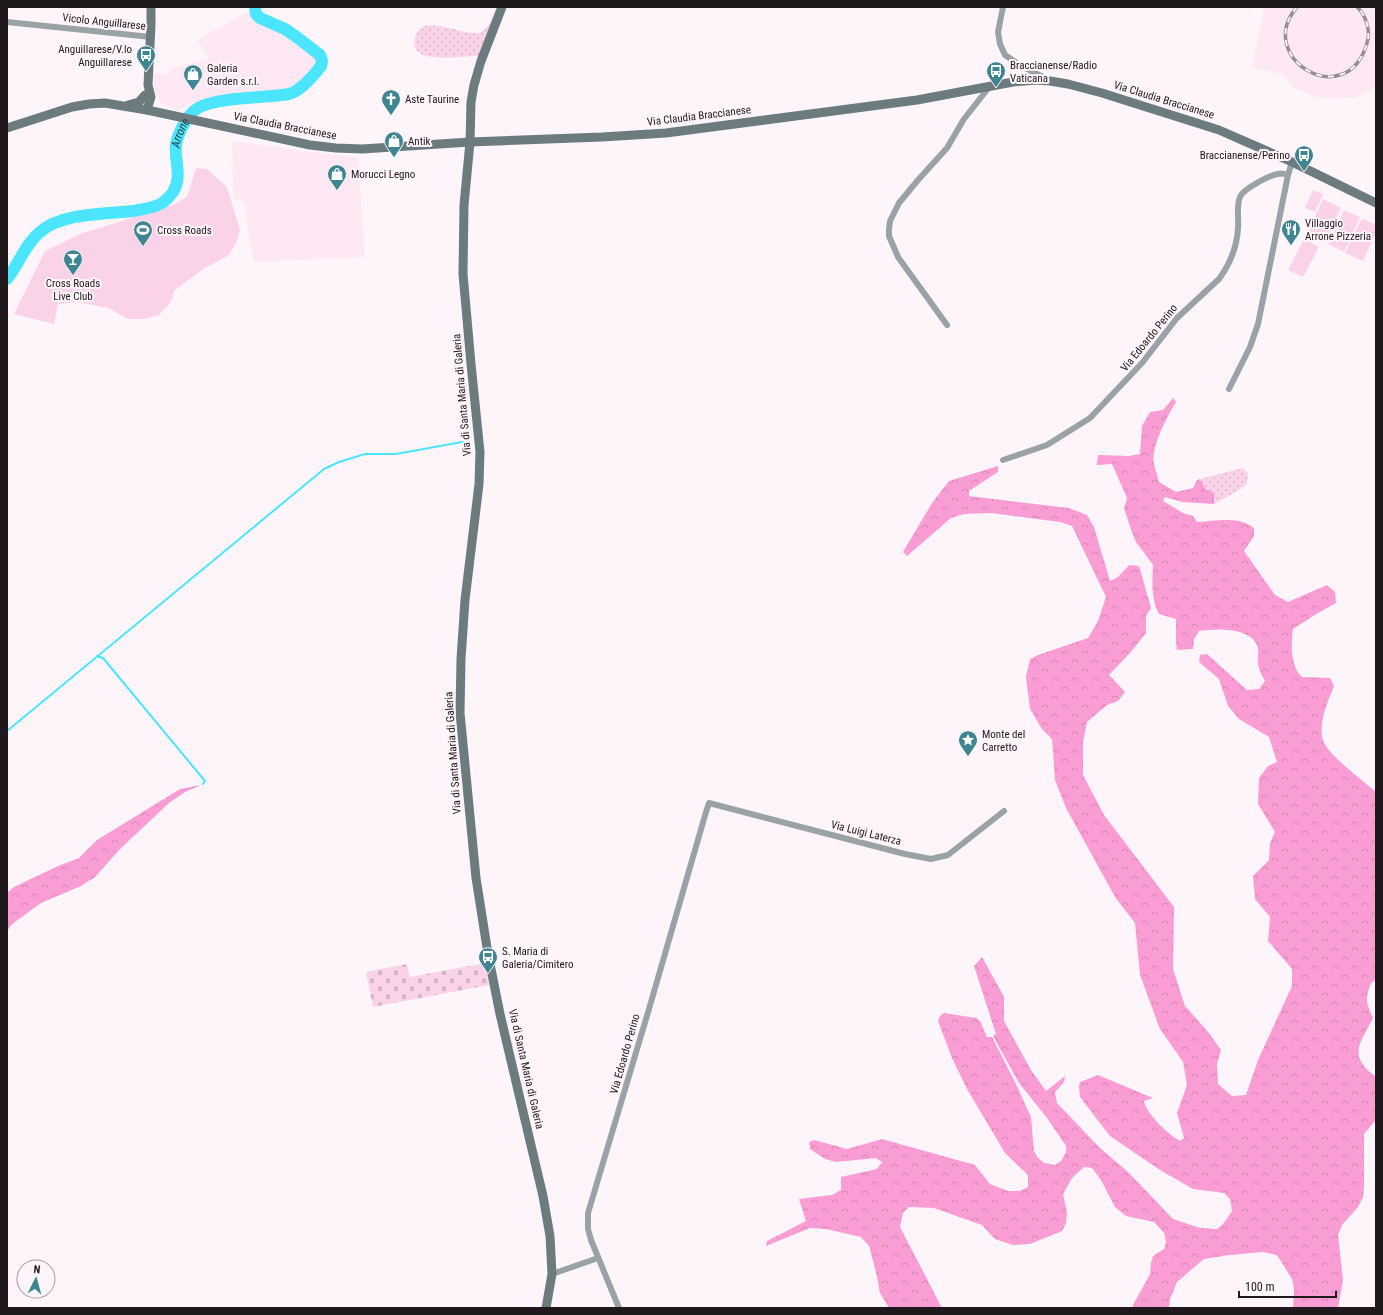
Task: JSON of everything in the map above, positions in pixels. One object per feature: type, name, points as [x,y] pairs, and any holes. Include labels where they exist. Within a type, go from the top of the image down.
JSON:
[{"type":"main road","points":[[148,110],[151,7]]},
{"type":"main road","name":"Via di Santa Maria di Galeria","points":[[502,7],[483,54],[474,85],[471,102],[470,142],[464,211],[463,274],[480,452],[479,484],[463,630],[460,692],[461,724],[476,878],[487,947],[500,1014],[543,1196],[550,1236],[552,1274],[546,1308]]},
{"type":"main road","name":"Via Claudia Braccianese","points":[[7,128],[47,114],[81,105],[105,103],[165,113],[303,144],[336,148],[362,149],[470,142],[602,138],[666,133],[917,100],[990,86],[1036,80],[1068,84],[1095,91],[1219,130],[1292,162],[1376,204]]},
{"type":"main road","points":[[126,106],[139,102],[148,96]]},
{"type":"main road","points":[[148,96],[165,113]]},
{"type":"street","points":[[1003,7],[998,32],[1000,44],[1005,56],[1050,81]]},
{"type":"street","name":"Vicolo Anguillarese","points":[[7,22],[151,37]]},
{"type":"street","points":[[947,326],[898,257],[889,236],[890,221],[900,204],[918,180],[946,148],[964,119],[990,86]]},
{"type":"street","points":[[1229,389],[1250,347],[1258,324],[1288,175],[1292,162]]},
{"type":"street","name":"Via Edoardo Perino","points":[[1003,460],[1053,442],[1090,418],[1108,401],[1142,363],[1177,318],[1219,279],[1234,251],[1238,238],[1239,202],[1242,194],[1269,177],[1279,174],[1288,175]]},
{"type":"street","name":"Via Edoardo Perino","points":[[619,1308],[590,1240],[588,1213],[709,803]]},
{"type":"street","name":"Via Luigi Laterza","points":[[709,803],[898,852],[931,859],[948,855],[1004,811]]},
{"type":"street","points":[[552,1274],[598,1258]]},
{"type":"shaded area","points":[[1264,7],[1376,7],[1376,87],[1355,98],[1335,99],[1315,97],[1294,88],[1282,74],[1252,68]]},
{"type":"shaded area","points":[[251,10],[256,18],[287,32],[320,62],[305,80],[290,89],[195,102],[177,110],[162,104],[159,101],[154,88],[153,74],[170,75],[169,69],[209,58],[197,40]]},
{"type":"shaded area","points":[[232,141],[358,157],[365,257],[254,262],[243,201],[233,199]]},
{"type":"green space","points":[[497,7],[499,7],[478,56],[443,58],[433,57],[418,52],[415,47],[414,41],[416,35],[421,29],[428,26],[437,26],[466,32],[481,32],[487,28]]},
{"type":"green space","name":"Cross Roads","points":[[196,168],[207,169],[227,187],[240,230],[236,243],[229,255],[203,269],[174,291],[169,304],[159,315],[144,319],[128,319],[108,308],[78,302],[58,304],[54,324],[14,314],[45,251],[80,234],[175,204],[187,197]]},
{"type":"green space","points":[[1313,190],[1323,194],[1315,212],[1305,208]]},
{"type":"green space","points":[[1323,199],[1341,208],[1325,243],[1307,234]]},
{"type":"green space","points":[[1344,210],[1360,217],[1344,252],[1328,244]]},
{"type":"green space","points":[[1362,218],[1376,225],[1376,233],[1363,261],[1345,253]]},
{"type":"green space","points":[[1304,239],[1319,247],[1303,277],[1288,270]]},
{"type":"green space","points":[[1173,398],[1176,402],[1160,432],[1155,449],[1154,464],[1159,482],[1176,492],[1193,488],[1197,480],[1200,479],[1206,490],[1211,491],[1214,494],[1214,504],[1182,502],[1165,497],[1163,501],[1183,513],[1193,516],[1197,522],[1227,520],[1248,524],[1254,528],[1254,536],[1244,551],[1275,595],[1288,602],[1327,585],[1335,592],[1336,603],[1293,629],[1293,661],[1302,677],[1330,678],[1334,686],[1323,719],[1323,740],[1326,746],[1346,768],[1376,792],[1376,980],[1371,983],[1367,997],[1368,1005],[1373,1018],[1361,1042],[1359,1056],[1361,1062],[1376,1077],[1376,1120],[1364,1134],[1363,1197],[1358,1207],[1342,1225],[1338,1235],[1343,1280],[1338,1308],[1293,1308],[1294,1289],[1292,1279],[1277,1255],[1263,1252],[1204,1259],[1177,1282],[1170,1299],[1169,1308],[1133,1308],[1133,1305],[1150,1274],[1153,1256],[1164,1249],[1166,1242],[1164,1233],[1154,1222],[1126,1216],[1115,1207],[1101,1180],[1092,1168],[1084,1167],[1072,1178],[1063,1194],[1067,1213],[1066,1223],[1062,1231],[1030,1244],[1013,1245],[995,1239],[982,1225],[934,1208],[909,1207],[903,1213],[900,1227],[942,1308],[889,1308],[880,1293],[869,1246],[861,1237],[826,1229],[810,1228],[766,1246],[767,1241],[806,1221],[799,1199],[832,1195],[841,1190],[841,1177],[877,1169],[882,1162],[876,1158],[836,1162],[825,1159],[810,1149],[809,1142],[814,1140],[847,1149],[882,1139],[975,1165],[990,1184],[1008,1191],[1020,1191],[1028,1187],[1028,1175],[1005,1153],[967,1089],[952,1058],[938,1021],[940,1016],[944,1013],[976,1018],[980,1021],[987,1037],[992,1037],[1031,1117],[1034,1151],[1038,1158],[1044,1163],[1055,1165],[1061,1161],[1066,1152],[1066,1146],[1047,1118],[1019,1083],[993,1036],[996,1034],[974,966],[982,957],[1004,997],[1004,1021],[1031,1070],[1046,1091],[1065,1076],[1064,1082],[1055,1092],[1057,1103],[1100,1148],[1128,1172],[1173,1219],[1200,1228],[1217,1229],[1223,1224],[1232,1211],[1230,1199],[1224,1193],[1193,1189],[1160,1170],[1110,1136],[1080,1097],[1080,1082],[1098,1075],[1153,1098],[1144,1101],[1149,1112],[1164,1129],[1175,1138],[1180,1141],[1184,1138],[1177,1113],[1187,1085],[1183,1062],[1160,1029],[1140,975],[1135,923],[1115,897],[1066,808],[1055,780],[1052,739],[1042,729],[1030,709],[1026,677],[1030,659],[1088,638],[1098,621],[1106,597],[1072,526],[1060,522],[991,513],[964,514],[951,518],[907,556],[903,552],[932,503],[949,481],[998,466],[998,472],[969,491],[969,496],[1069,508],[1087,515],[1094,527],[1110,581],[1118,577],[1129,565],[1139,566],[1151,608],[1146,616],[1146,633],[1130,653],[1109,675],[1125,692],[1118,701],[1107,705],[1087,722],[1083,742],[1083,775],[1104,815],[1174,907],[1173,969],[1185,1006],[1209,1033],[1221,1050],[1217,1064],[1218,1084],[1232,1096],[1246,1095],[1258,1060],[1292,986],[1292,969],[1268,941],[1270,917],[1255,899],[1253,876],[1269,860],[1270,843],[1275,832],[1258,804],[1259,778],[1268,766],[1277,762],[1269,737],[1239,719],[1228,706],[1219,679],[1199,662],[1200,655],[1207,654],[1247,690],[1259,689],[1265,681],[1258,666],[1258,648],[1255,641],[1249,636],[1233,630],[1215,629],[1199,631],[1194,639],[1193,649],[1177,650],[1176,619],[1159,614],[1156,608],[1152,577],[1153,565],[1136,542],[1133,535],[1124,509],[1127,498],[1112,464],[1097,465],[1098,455],[1129,456],[1140,454],[1142,426],[1150,412],[1163,410]]},
{"type":"green space","points":[[1243,468],[1248,474],[1247,484],[1214,504],[1215,499],[1206,490],[1200,479]]},
{"type":"green space","points":[[201,785],[185,792],[169,803],[120,849],[95,877],[81,886],[41,903],[11,925],[7,931],[7,893],[14,887],[58,866],[79,858],[97,840],[180,789]]},
{"type":"green space","points":[[485,963],[489,985],[373,1007],[366,972],[407,964],[410,977]]},
{"type":"waterway","name":"Arrone","points":[[7,279],[30,242],[40,232],[59,221],[97,214],[133,211],[159,205],[164,202],[176,186],[178,174],[176,145],[182,127],[192,112],[211,103],[233,99],[289,94],[298,90],[311,78],[321,66],[322,61],[320,55],[285,29],[260,18],[256,14],[255,7]]},
{"type":"waterway","points":[[7,731],[324,469],[339,462],[365,454],[396,454],[462,442],[466,443]]},
{"type":"waterway","points":[[97,656],[103,658],[205,781],[203,784]]},
{"type":"railway","points":[[1297,7],[1287,26],[1287,44],[1295,60],[1308,71],[1324,76],[1341,74],[1356,64],[1367,43],[1367,24],[1363,14],[1357,7]]},
{"type":"place","name":"Anguillarese/V.lo Anguillarese","points":[[146,72]]},
{"type":"place","name":"Braccianense/Radio Vaticana","points":[[996,88]]},
{"type":"place","name":"Galeria Garden s.r.l.","points":[[193,91]]},
{"type":"place","name":"Aste Taurine","points":[[391,116]]},
{"type":"place","name":"Antik","points":[[394,158]]},
{"type":"place","name":"Braccianense/Perino","points":[[1304,172]]},
{"type":"place","name":"Morucci Legno","points":[[337,191]]},
{"type":"place","name":"Villaggio Arrone Pizzeria","points":[[1291,246]]},
{"type":"place","name":"Cross Roads","points":[[143,247]]},
{"type":"place","name":"Cross Roads Live Club","points":[[73,276]]},
{"type":"place","name":"Monte del Carretto","points":[[968,757]]},
{"type":"place","name":"S. Maria di Galeria/Cimitero","points":[[488,974]]}]
